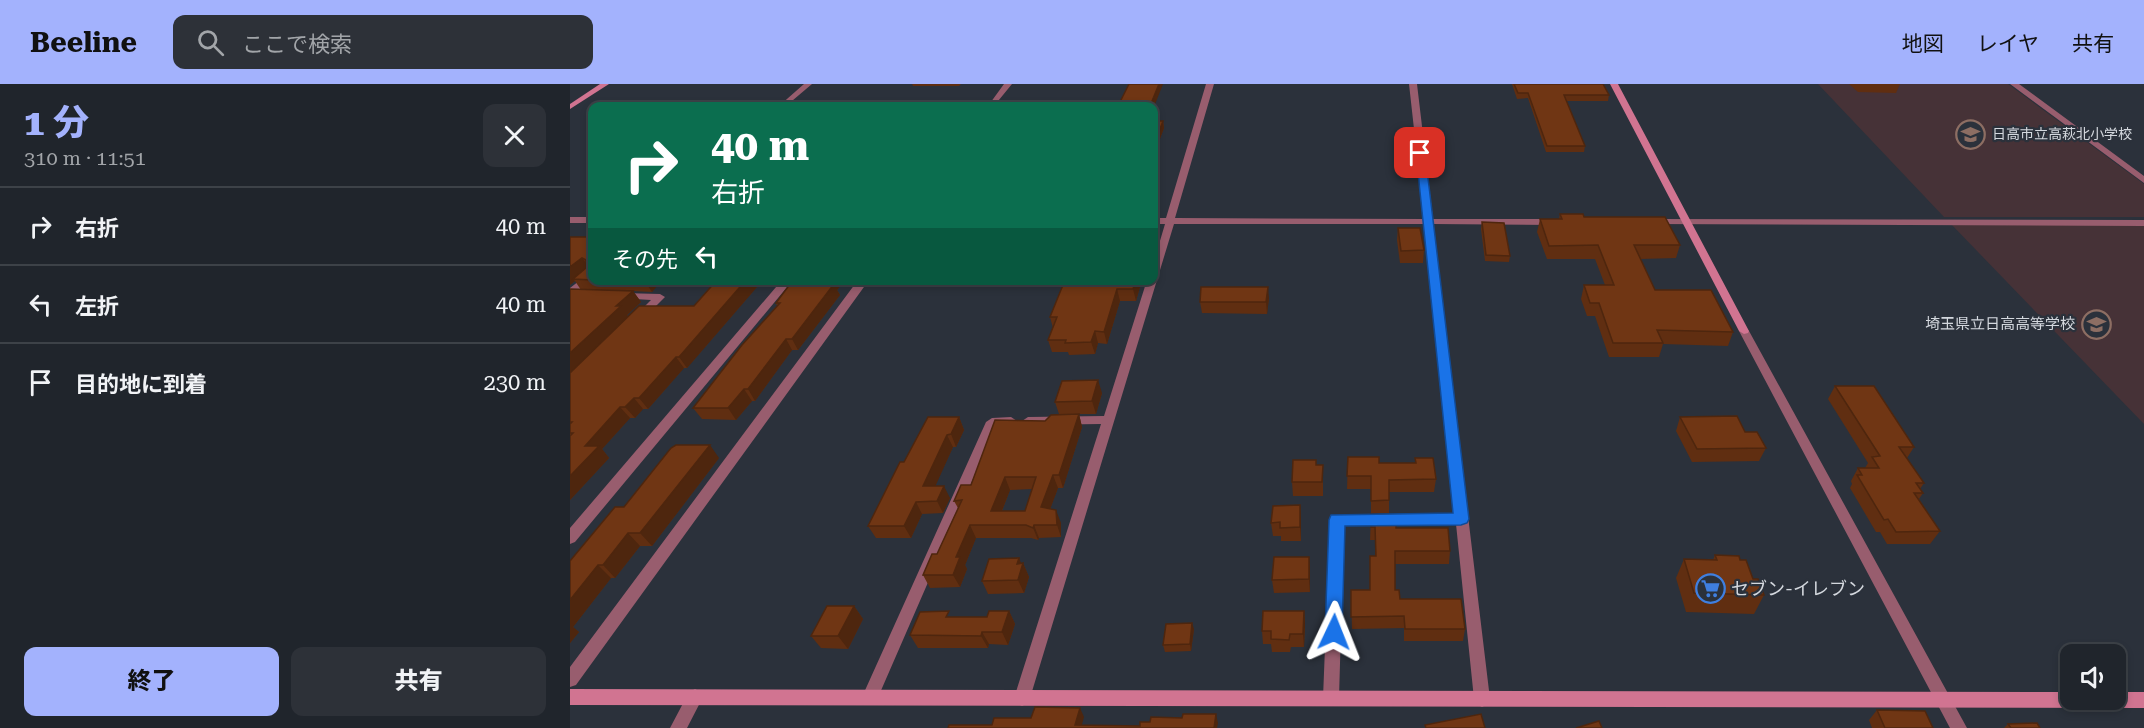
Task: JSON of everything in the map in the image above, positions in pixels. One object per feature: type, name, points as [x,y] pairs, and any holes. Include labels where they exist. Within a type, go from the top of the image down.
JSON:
[{"type":"street","points":[[570,106],[605,84]]},
{"type":"street","points":[[787,102],[808,84]]},
{"type":"street","points":[[994,102],[1008,84]]},
{"type":"street","points":[[1158,261],[1210,84]]},
{"type":"street","points":[[1413,84],[1482,699]]},
{"type":"street","points":[[1614,84],[1685,221],[1959,728]]},
{"type":"street","points":[[2014,84],[2144,180]]},
{"type":"street","points":[[570,220],[588,220]]},
{"type":"street","points":[[1158,221],[1568,222]]},
{"type":"street","points":[[1638,222],[2144,223]]},
{"type":"street","points":[[574,295],[588,279]]},
{"type":"street","points":[[570,538],[784,285]]},
{"type":"street","points":[[570,680],[860,285]]},
{"type":"street","points":[[1022,698],[1151,285]]},
{"type":"street","points":[[615,296],[660,297],[627,328]]},
{"type":"street","points":[[870,697],[992,422],[1108,420]]},
{"type":"street","points":[[1331,698],[1337,520],[1461,519]]},
{"type":"street","points":[[570,697],[2144,700]]},
{"type":"street","points":[[678,728],[695,697]]},
{"type":"shaded area","name":"日高市立高萩北小学校","points":[[1818,84],[2008,84],[2144,184],[2144,217],[1944,217]]},
{"type":"shaded area","name":"埼玉県立日高高等学校","points":[[1951,224],[2144,225],[2144,424]]},
{"type":"building","points":[[1129,84],[1159,84],[1152,102],[1120,102]]},
{"type":"building","points":[[1514,84],[1603,84],[1609,95],[1564,95],[1585,146],[1547,146],[1528,93],[1518,93]]},
{"type":"building","points":[[1158,121],[1163,121],[1158,134]]},
{"type":"building","points":[[1560,214],[1583,214],[1584,217],[1665,217],[1680,245],[1634,245],[1655,290],[1711,290],[1733,332],[1657,330],[1663,343],[1613,343],[1599,303],[1590,303],[1584,285],[1614,285],[1598,245],[1549,246],[1540,219],[1562,219]]},
{"type":"building","points":[[1482,222],[1504,223],[1510,256],[1486,255]]},
{"type":"building","points":[[1398,228],[1420,228],[1424,250],[1401,251]]},
{"type":"building","points":[[570,237],[588,237],[588,280],[573,279],[586,268],[586,260],[582,258],[570,267]]},
{"type":"building","points":[[713,285],[742,285],[679,357],[676,357],[639,398],[634,398],[625,407],[620,407],[585,446],[599,446],[570,476],[570,436],[573,433],[570,433],[572,422],[570,422],[570,373],[639,306],[694,306]]},
{"type":"building","points":[[789,285],[833,285],[792,339],[786,339],[748,389],[744,389],[728,408],[693,408],[742,345],[780,303],[776,303]]},
{"type":"building","points":[[1063,285],[1134,285],[1133,289],[1117,289],[1104,332],[1095,331],[1091,342],[1065,343],[1066,340],[1048,340],[1057,317],[1050,317]]},
{"type":"building","points":[[1201,287],[1268,287],[1266,302],[1200,302]]},
{"type":"building","points":[[570,289],[633,291],[616,306],[621,306],[570,353]]},
{"type":"building","points":[[1098,380],[1092,401],[1055,402],[1062,381]]},
{"type":"building","points":[[1835,386],[1874,386],[1914,447],[1899,447],[1924,483],[1916,483],[1923,493],[1914,493],[1940,531],[1896,532],[1888,519],[1884,520],[1857,475],[1862,475],[1858,468],[1879,468],[1872,457],[1880,456]]},
{"type":"building","points":[[1079,414],[1059,475],[1053,475],[1041,507],[1056,510],[1057,525],[1034,525],[1033,528],[1026,525],[970,525],[956,557],[960,557],[953,575],[923,575],[932,554],[937,554],[962,500],[954,501],[961,485],[971,485],[995,420],[1045,421],[1051,415]],"holes":[[[1005,477],[1036,477],[1025,511],[991,511]]]},
{"type":"building","points":[[1737,416],[1745,432],[1757,432],[1766,448],[1697,449],[1680,417]]},
{"type":"building","points":[[928,417],[959,417],[951,434],[947,435],[923,486],[944,486],[937,501],[916,502],[904,526],[868,526],[900,462],[904,462]]},
{"type":"building","points":[[676,445],[710,445],[640,533],[628,533],[603,565],[598,565],[570,600],[570,561],[615,507],[624,507],[671,448]]},
{"type":"building","points":[[1348,457],[1379,457],[1379,463],[1416,463],[1415,458],[1433,458],[1436,479],[1389,480],[1389,500],[1371,501],[1371,476],[1347,476]]},
{"type":"building","points":[[1293,460],[1316,460],[1316,465],[1323,465],[1322,482],[1292,482]]},
{"type":"building","points":[[1300,505],[1300,527],[1280,528],[1280,522],[1271,523],[1273,506]]},
{"type":"building","points":[[1371,514],[1396,516],[1396,528],[1448,528],[1450,551],[1395,551],[1395,590],[1399,590],[1400,599],[1461,599],[1465,629],[1405,629],[1404,616],[1351,617],[1351,590],[1370,590],[1370,556],[1376,556],[1375,527],[1371,527]]},
{"type":"building","points":[[1715,555],[1739,556],[1740,560],[1746,560],[1753,579],[1758,579],[1764,595],[1694,593],[1684,559],[1717,560]]},
{"type":"building","points":[[1274,557],[1309,557],[1309,579],[1272,580]]},
{"type":"building","points":[[1019,558],[1017,564],[1023,563],[1018,580],[982,581],[989,559]]},
{"type":"building","points":[[827,606],[854,606],[838,636],[811,636]]},
{"type":"building","points":[[949,611],[946,617],[987,617],[989,611],[1009,611],[1002,632],[982,632],[981,636],[910,635],[920,612]]},
{"type":"building","points":[[1263,611],[1304,611],[1303,634],[1290,634],[1289,640],[1271,639],[1271,631],[1262,631]]},
{"type":"building","points":[[1192,623],[1190,644],[1163,645],[1166,624]]},
{"type":"building","points":[[1035,707],[1080,708],[1075,725],[1140,726],[1140,722],[1150,722],[1151,717],[1182,718],[1183,714],[1216,714],[1214,728],[948,728],[949,725],[992,725],[994,718],[1031,718]]},
{"type":"building","points":[[1877,710],[1925,711],[1933,728],[1885,728]]},
{"type":"building","points":[[1481,714],[1485,728],[1426,728],[1425,725]]},
{"type":"building","points":[[1599,721],[1602,728],[1576,728]]},
{"type":"building","points":[[2037,723],[2040,728],[2011,728],[2008,724]]},
{"type":"place","name":"日高市立高萩北小学校","points":[[1971,134]]},
{"type":"place","name":"埼玉県立日高高等学校","points":[[2096,324]]},
{"type":"place","name":"セブン-イレブン","points":[[1710,589]]},
{"type":"route","points":[[1334,632],[1337,520],[1461,519],[1420,153]]}]
